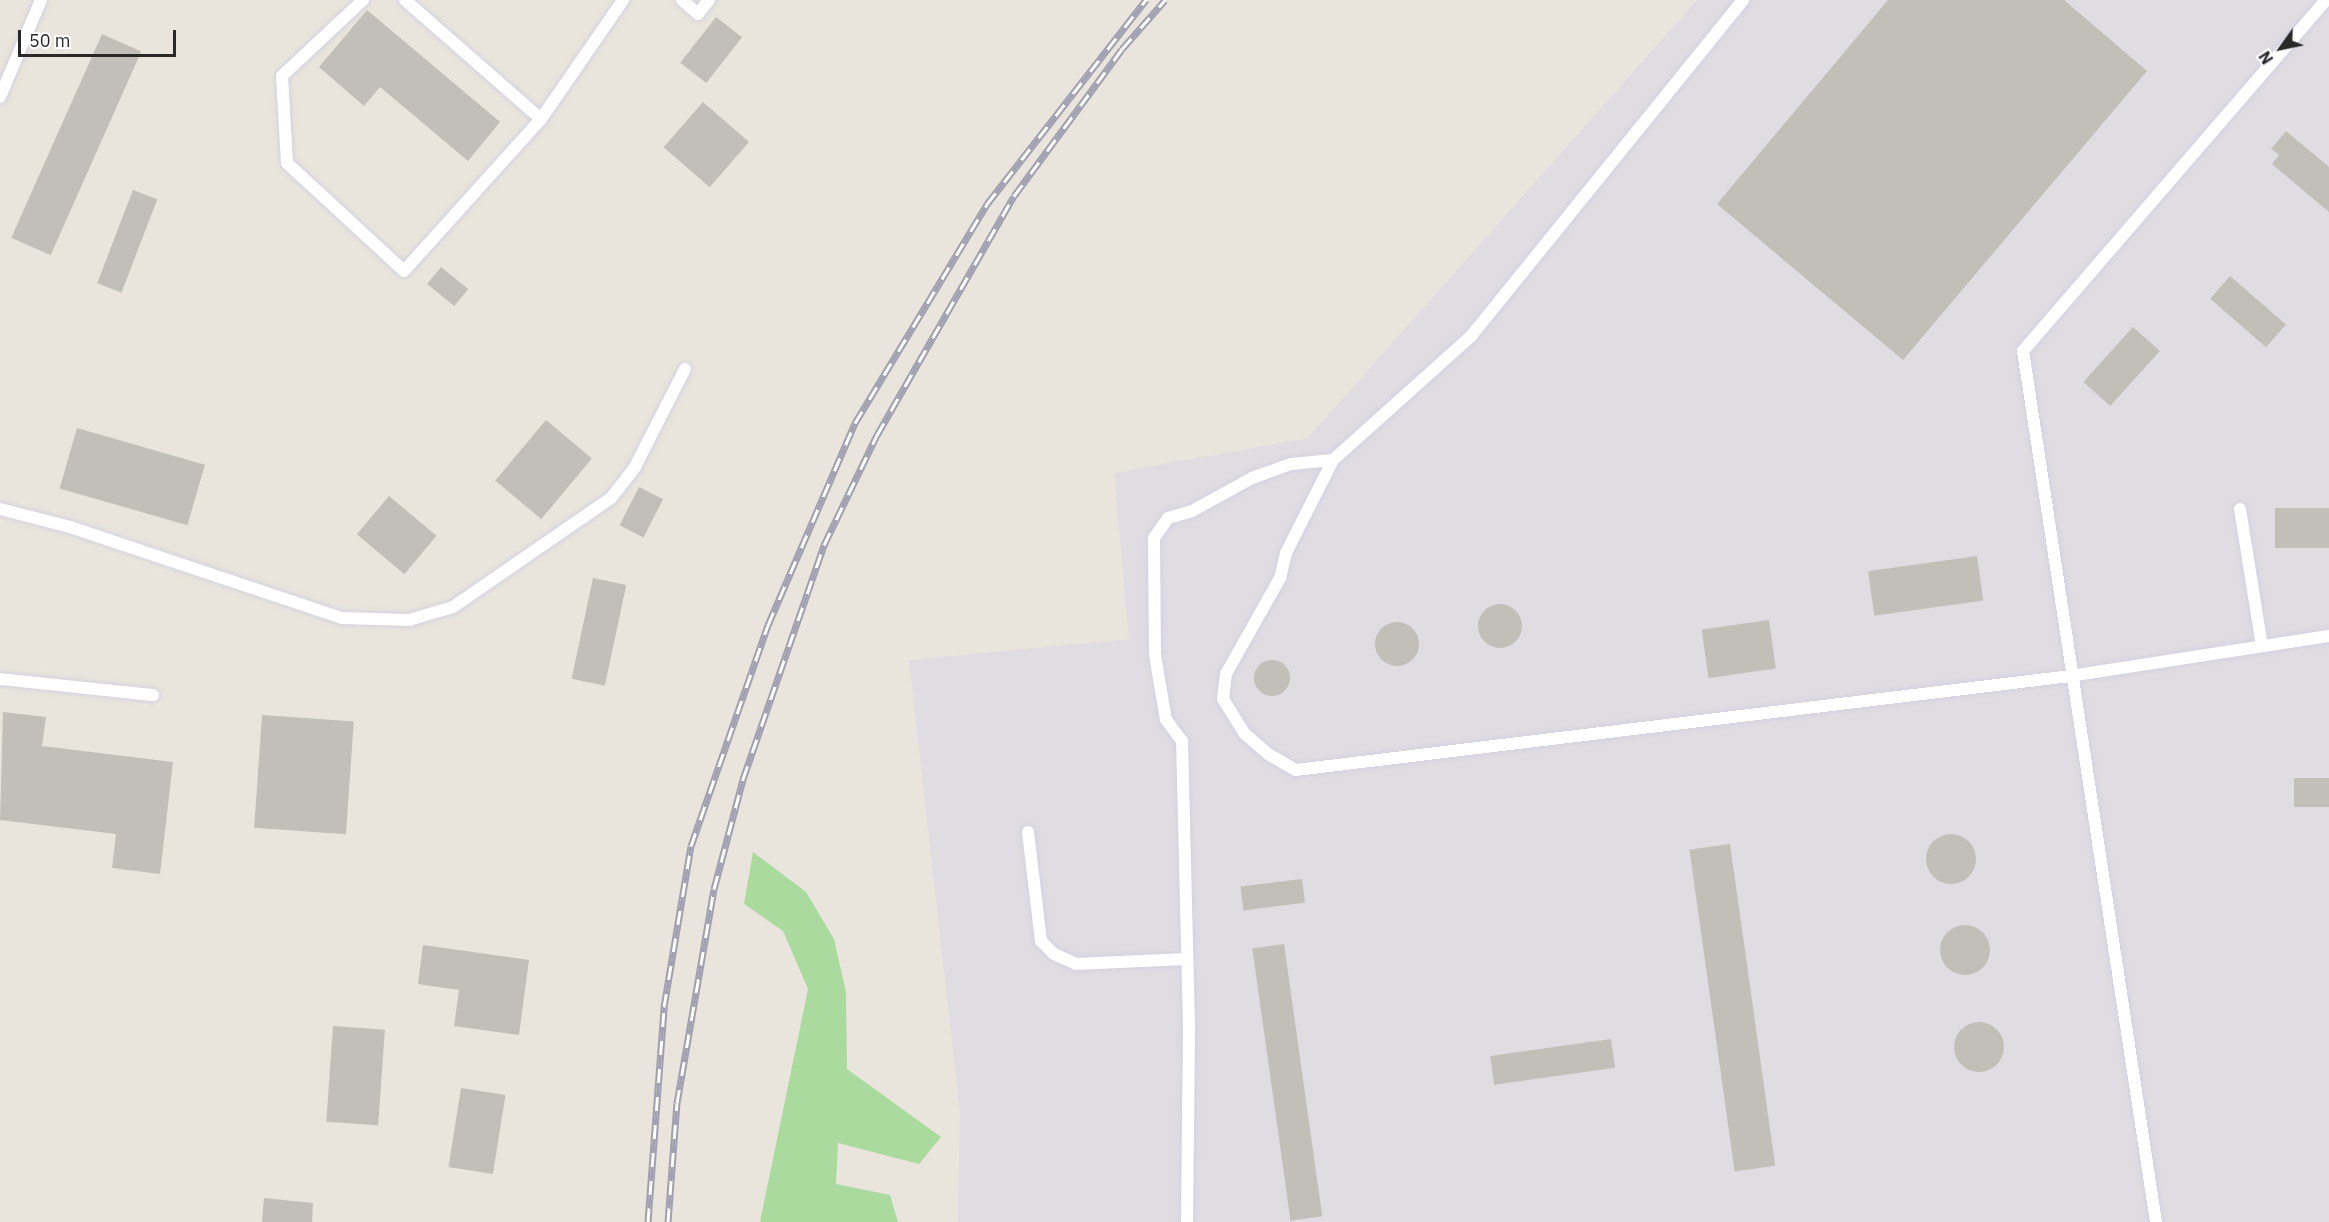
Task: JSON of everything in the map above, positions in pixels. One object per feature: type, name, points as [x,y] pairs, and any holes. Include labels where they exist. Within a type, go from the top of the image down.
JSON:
[{"type":"lane","points":[[0,97],[41,0]]},
{"type":"lane","points":[[363,0],[282,76],[287,163],[404,271],[541,119],[624,0]]},
{"type":"lane","points":[[405,0],[541,119]]},
{"type":"lane","points":[[682,0],[698,14],[710,0]]},
{"type":"lane","points":[[1743,0],[1471,336],[1333,460],[1286,553],[1280,578],[1226,674],[1223,699],[1244,733],[1268,754],[1296,770],[2070,676],[2329,636]]},
{"type":"lane","points":[[2156,1222],[2070,676],[2024,351],[2326,0]]},
{"type":"lane","points":[[0,509],[70,527],[342,618],[409,620],[453,607],[611,498],[635,466],[685,369]]},
{"type":"lane","points":[[1187,1222],[1189,1026],[1185,959],[1182,741],[1166,720],[1155,655],[1154,538],[1168,518],[1192,511],[1251,478],[1291,464],[1333,460]]},
{"type":"lane","points":[[2240,509],[2262,646]]},
{"type":"lane","points":[[0,679],[153,695]]},
{"type":"lane","points":[[1028,832],[1041,941],[1054,954],[1076,964],[1185,959]]},
{"type":"shaded area","points":[[1697,0],[2329,0],[2329,1222],[958,1222],[960,1113],[909,660],[1129,639],[1114,473],[1308,438]]},
{"type":"green space","points":[[753,852],[806,892],[834,939],[846,992],[847,1069],[941,1137],[919,1164],[838,1143],[836,1184],[890,1195],[898,1222],[760,1222],[808,989],[783,931],[744,904]]},
{"type":"building","points":[[1888,0],[2064,0],[2147,71],[1903,360],[1717,204]]},
{"type":"building","points":[[367,10],[500,122],[468,161],[380,87],[364,106],[319,67]]},
{"type":"building","points":[[716,17],[742,37],[706,83],[680,63]]},
{"type":"building","points":[[102,34],[141,51],[51,255],[11,238]]},
{"type":"building","points":[[703,102],[749,142],[710,187],[664,147]]},
{"type":"building","points":[[2286,131],[2329,167],[2329,212],[2272,164],[2279,155],[2271,149]]},
{"type":"building","points":[[133,190],[157,199],[121,293],[97,283]]},
{"type":"building","points":[[441,267],[468,289],[454,306],[427,284]]},
{"type":"building","points":[[2230,276],[2286,325],[2266,347],[2210,299]]},
{"type":"building","points":[[2133,327],[2160,351],[2110,406],[2083,382]]},
{"type":"building","points":[[546,420],[592,459],[541,519],[495,481]]},
{"type":"building","points":[[77,428],[205,465],[187,525],[60,489]]},
{"type":"building","points":[[639,487],[663,499],[644,538],[619,525]]},
{"type":"building","points":[[389,496],[436,536],[404,574],[357,534]]},
{"type":"building","points":[[2275,508],[2329,508],[2329,548],[2275,548]]},
{"type":"building","points":[[1977,556],[1983,601],[1874,616],[1868,571]]},
{"type":"building","points":[[593,578],[626,585],[605,686],[572,679]]},
{"type":"building","points":[[1500,604],[1509,605],[1516,610],[1521,617],[1521,635],[1516,642],[1509,647],[1500,648],[1491,647],[1484,642],[1479,635],[1478,626],[1479,617],[1484,610],[1491,605]]},
{"type":"building","points":[[1769,620],[1776,669],[1708,678],[1702,629]]},
{"type":"building","points":[[1397,622],[1406,623],[1413,628],[1418,635],[1418,653],[1413,660],[1406,665],[1397,666],[1388,665],[1381,660],[1376,653],[1375,644],[1376,635],[1381,628],[1388,623]]},
{"type":"building","points":[[1272,660],[1285,665],[1290,678],[1285,691],[1272,696],[1259,691],[1254,678],[1259,665]]},
{"type":"building","points":[[3,712],[46,717],[42,746],[173,762],[160,874],[112,868],[116,834],[0,820]]},
{"type":"building","points":[[262,715],[354,721],[346,834],[254,828]]},
{"type":"building","points":[[2294,778],[2329,778],[2329,807],[2294,807]]},
{"type":"building","points":[[1946,834],[1956,834],[1969,841],[1976,854],[1976,864],[1969,877],[1956,884],[1946,884],[1937,880],[1930,873],[1926,864],[1926,854],[1930,845],[1937,838]]},
{"type":"building","points":[[1730,844],[1775,1166],[1735,1172],[1689,850]]},
{"type":"building","points":[[1302,879],[1305,903],[1243,910],[1240,887]]},
{"type":"building","points":[[1960,925],[1970,925],[1983,932],[1990,945],[1990,955],[1983,968],[1970,975],[1960,975],[1951,971],[1944,964],[1940,955],[1940,945],[1944,936],[1951,929]]},
{"type":"building","points":[[1284,944],[1322,1216],[1291,1221],[1252,948]]},
{"type":"building","points":[[423,945],[529,960],[519,1035],[454,1026],[459,990],[418,984]]},
{"type":"building","points":[[1974,1022],[1984,1022],[1997,1029],[2004,1042],[2004,1052],[1997,1065],[1984,1072],[1974,1072],[1965,1068],[1958,1061],[1954,1052],[1954,1042],[1958,1033],[1965,1026]]},
{"type":"building","points":[[333,1026],[385,1030],[378,1125],[326,1122]]},
{"type":"building","points":[[1611,1039],[1615,1068],[1494,1085],[1490,1056]]},
{"type":"building","points":[[461,1088],[505,1095],[493,1174],[448,1167]]},
{"type":"building","points":[[264,1198],[313,1203],[312,1222],[262,1222]]},
{"type":"railway","points":[[648,1222],[664,1007],[691,846],[768,625],[855,423],[987,204],[1146,0]]},
{"type":"railway","points":[[668,1222],[677,1103],[714,889],[743,779],[824,545],[877,435],[1014,196],[1122,49],[1165,0]]}]
